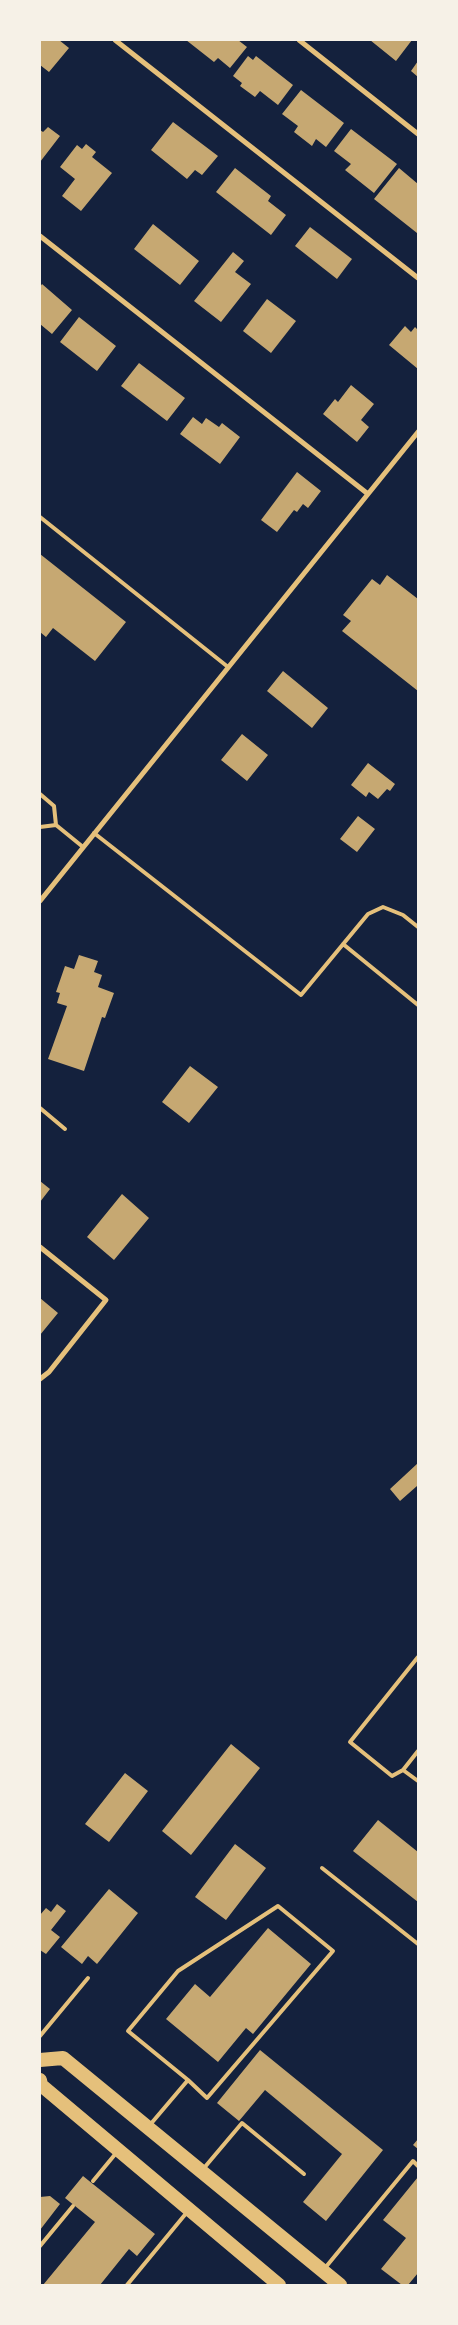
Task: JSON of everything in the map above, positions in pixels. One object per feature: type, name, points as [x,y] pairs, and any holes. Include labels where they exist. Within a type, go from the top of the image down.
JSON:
[{"type":"highway","points":[[40,2060],[63,2058],[340,2285]]},
{"type":"highway","points":[[40,2080],[41,2085],[280,2285]]},
{"type":"street","points":[[115,40],[418,278]]},
{"type":"street","points":[[299,40],[418,134]]},
{"type":"street","points":[[40,236],[368,494]]},
{"type":"street","points":[[40,901],[418,432]]},
{"type":"street","points":[[40,1247],[106,1300],[49,1372],[40,1379]]},
{"type":"lane","points":[[40,517],[228,667]]},
{"type":"lane","points":[[40,794],[54,806],[56,825]]},
{"type":"lane","points":[[40,826],[56,825],[83,847]]},
{"type":"lane","points":[[94,833],[301,995],[368,914],[383,907],[403,915],[418,927]]},
{"type":"lane","points":[[343,944],[418,1005]]},
{"type":"lane","points":[[40,1108],[65,1129]]},
{"type":"lane","points":[[418,1656],[350,1742],[392,1776],[403,1770],[418,1751]]},
{"type":"lane","points":[[403,1770],[418,1782]]},
{"type":"lane","points":[[322,1868],[418,1944]]},
{"type":"lane","points":[[278,1906],[332,1951],[207,2098],[188,2080],[128,2031],[178,1971],[278,1906]]},
{"type":"lane","points":[[40,2036],[88,1978]]},
{"type":"lane","points":[[148,2128],[188,2080]]},
{"type":"lane","points":[[201,2172],[242,2123],[304,2174]]},
{"type":"lane","points":[[93,2181],[118,2150]]},
{"type":"lane","points":[[323,2271],[413,2161],[418,2166]]},
{"type":"lane","points":[[40,2246],[73,2206]]},
{"type":"lane","points":[[127,2285],[189,2210]]},
{"type":"building","points":[[40,40],[59,40],[69,48],[49,72],[40,65]]},
{"type":"building","points":[[186,40],[238,40],[247,47],[230,68],[218,58],[214,62]]},
{"type":"building","points":[[370,40],[412,40],[396,61]]},
{"type":"building","points":[[248,56],[253,60],[256,56],[293,85],[278,105],[260,91],[255,97],[240,86],[242,83],[233,76]]},
{"type":"building","points":[[418,61],[418,77],[411,71]]},
{"type":"building","points":[[301,90],[344,123],[326,147],[316,139],[312,146],[294,132],[298,126],[282,114]]},
{"type":"building","points":[[173,122],[218,156],[202,175],[195,170],[187,179],[151,150]]},
{"type":"building","points":[[48,127],[60,136],[40,162],[40,130],[43,132]]},
{"type":"building","points":[[351,129],[397,164],[374,193],[345,170],[351,164],[334,151]]},
{"type":"building","points":[[86,144],[96,152],[92,157],[112,173],[81,211],[62,196],[75,179],[60,167],[77,145],[82,149]]},
{"type":"building","points":[[235,168],[271,196],[268,201],[286,215],[271,235],[216,192]]},
{"type":"building","points":[[399,168],[418,184],[417,233],[374,199]]},
{"type":"building","points":[[153,224],[199,261],[180,285],[134,249]]},
{"type":"building","points":[[310,227],[352,259],[337,279],[295,246]]},
{"type":"building","points":[[233,252],[244,261],[235,272],[251,284],[221,322],[194,301]]},
{"type":"building","points":[[42,284],[72,310],[52,334],[40,324],[40,287]]},
{"type":"building","points":[[267,299],[296,321],[271,353],[243,331]]},
{"type":"building","points":[[79,317],[116,346],[97,371],[60,342]]},
{"type":"building","points":[[405,326],[411,332],[415,327],[418,330],[418,369],[389,345]]},
{"type":"building","points":[[139,363],[185,398],[167,421],[121,386]]},
{"type":"building","points":[[351,385],[374,404],[361,420],[369,427],[357,442],[323,414],[335,399],[338,402]]},
{"type":"building","points":[[193,417],[202,424],[206,418],[219,427],[222,423],[240,437],[220,464],[180,434]]},
{"type":"building","points":[[297,472],[321,491],[308,508],[303,504],[297,512],[294,510],[277,532],[261,520]]},
{"type":"building","points":[[40,554],[126,622],[95,661],[53,628],[46,637],[40,632]]},
{"type":"building","points":[[387,575],[418,599],[418,691],[342,631],[351,621],[343,615],[372,579],[380,585]]},
{"type":"building","points":[[283,671],[328,708],[312,728],[267,691]]},
{"type":"building","points":[[242,734],[268,755],[247,781],[221,760]]},
{"type":"building","points":[[368,763],[395,784],[390,791],[387,789],[378,799],[369,792],[366,797],[351,785]]},
{"type":"building","points":[[358,816],[375,829],[357,852],[340,839]]},
{"type":"building","points":[[79,955],[98,961],[94,972],[102,975],[98,987],[114,993],[105,1018],[102,1017],[84,1071],[48,1059],[67,1006],[57,1003],[60,993],[56,992],[65,966],[74,969]]},
{"type":"building","points":[[190,1066],[218,1087],[189,1123],[162,1102]]},
{"type":"building","points":[[40,1181],[50,1189],[40,1202]]},
{"type":"building","points":[[122,1194],[149,1218],[114,1260],[87,1237]]},
{"type":"building","points":[[40,1298],[58,1313],[40,1335]]},
{"type":"building","points":[[418,1463],[418,1487],[400,1501],[390,1489]]},
{"type":"building","points":[[231,1744],[260,1768],[191,1855],[162,1831]]},
{"type":"building","points":[[125,1773],[148,1791],[109,1842],[85,1824]]},
{"type":"building","points":[[378,1820],[418,1852],[418,1902],[353,1851]]},
{"type":"building","points":[[235,1844],[266,1868],[226,1920],[195,1897]]},
{"type":"building","points":[[109,1889],[138,1913],[97,1964],[88,1956],[82,1964],[61,1947]]},
{"type":"building","points":[[57,1904],[66,1911],[51,1930],[60,1937],[46,1954],[40,1950],[40,1915],[46,1908],[51,1912]]},
{"type":"building","points":[[268,1928],[311,1964],[253,2034],[246,2028],[218,2062],[166,2019],[195,1984],[210,1997]]},
{"type":"building","points":[[260,2050],[383,2150],[326,2221],[303,2202],[342,2154],[265,2090],[239,2121],[217,2103]]},
{"type":"building","points":[[418,2139],[418,2149],[413,2145]]},
{"type":"building","points":[[83,2176],[155,2234],[137,2256],[129,2249],[100,2285],[43,2285],[95,2222],[65,2198]]},
{"type":"building","points":[[418,2177],[418,2273],[408,2285],[402,2285],[381,2269],[406,2238],[383,2220]]},
{"type":"building","points":[[50,2196],[60,2204],[40,2230],[40,2197]]}]
